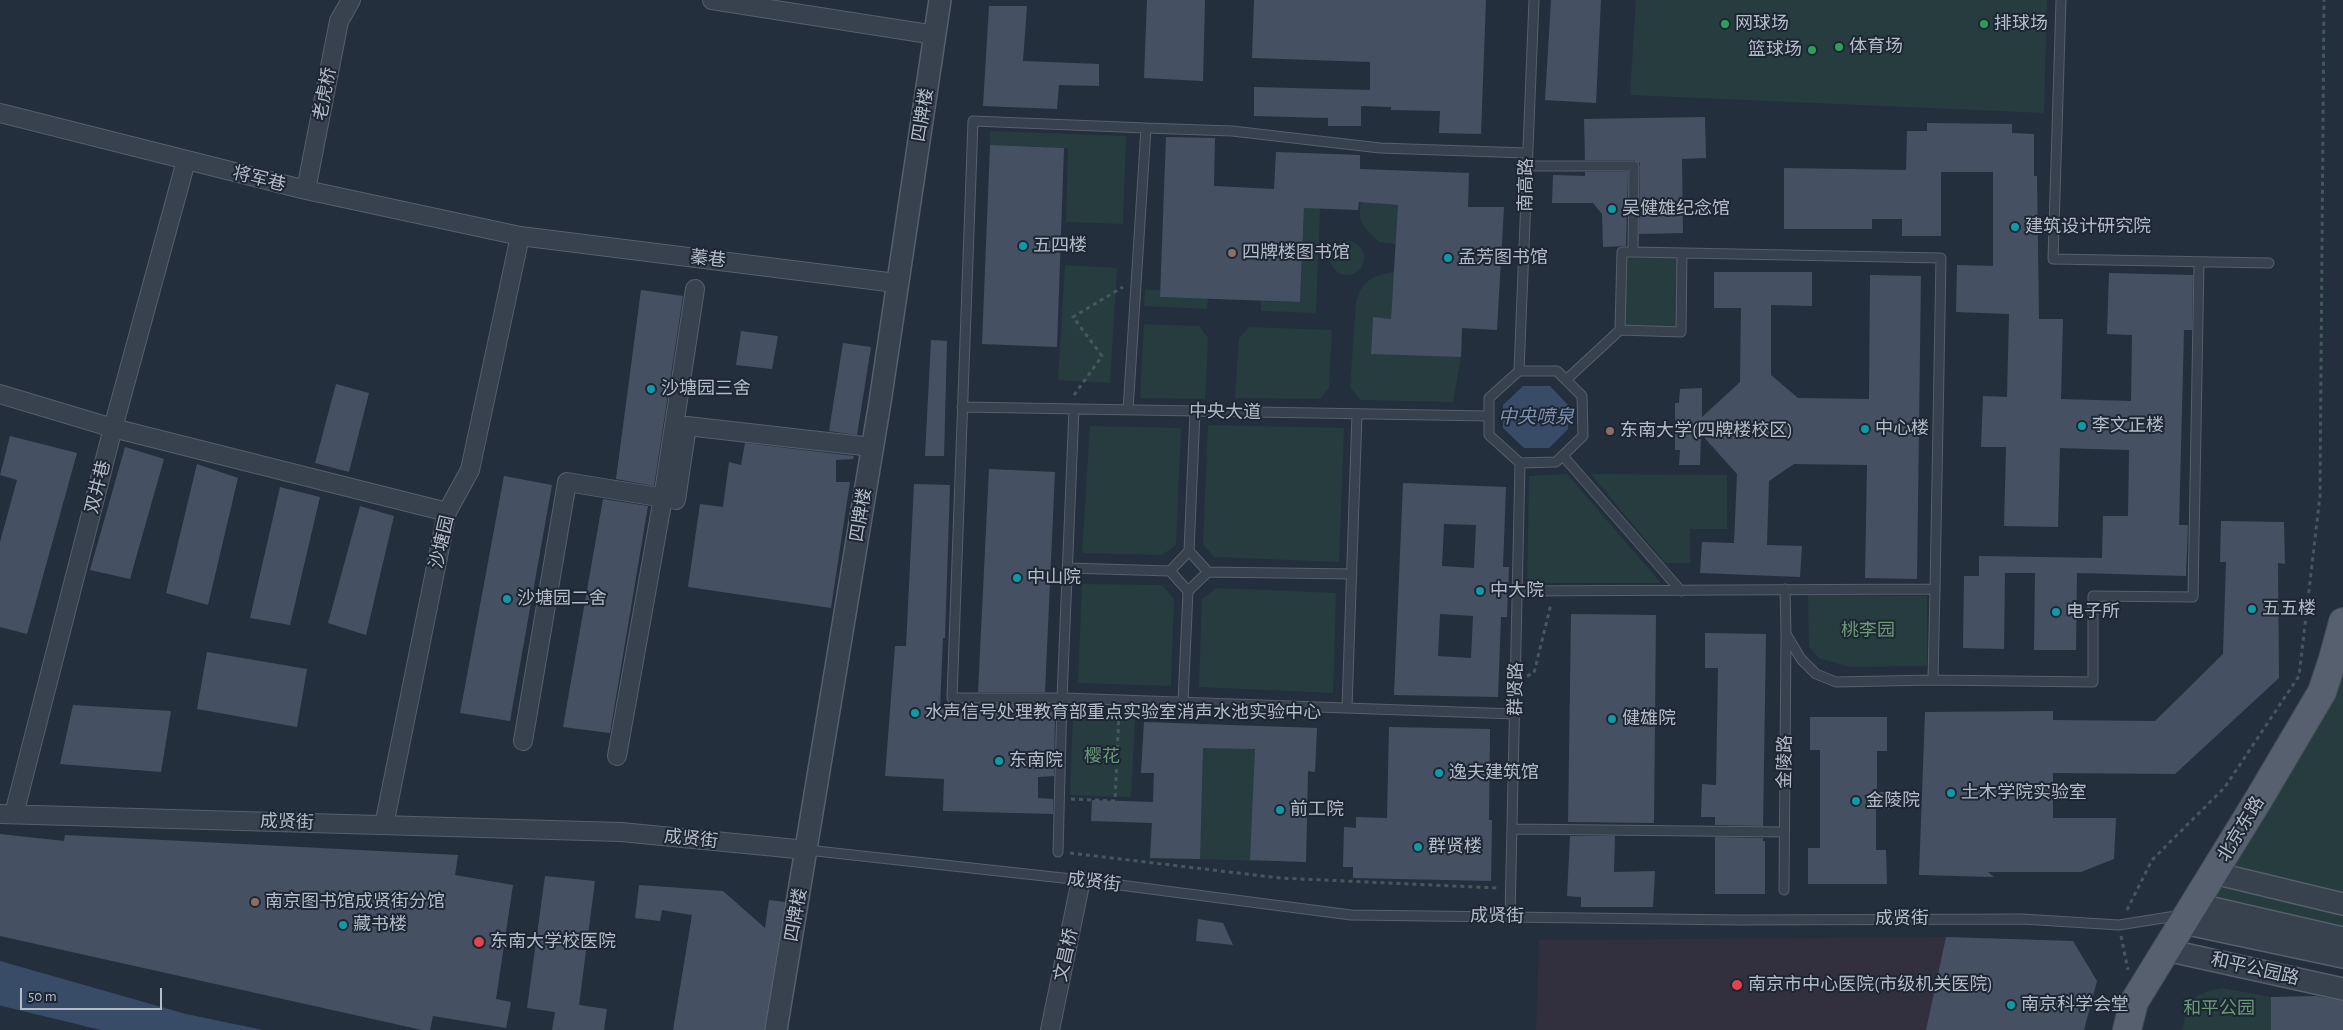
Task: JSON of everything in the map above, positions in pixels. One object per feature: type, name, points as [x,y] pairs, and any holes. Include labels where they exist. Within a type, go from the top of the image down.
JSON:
[{"type":"main road","name":"北京东路","points":[[2126,1030],[2134,1002],[2214,873],[2322,692],[2334,659],[2343,622]]},
{"type":"street","name":"老虎桥","points":[[306,190],[339,21],[351,0]]},
{"type":"street","points":[[712,0],[935,35]]},
{"type":"street","name":"四牌楼","points":[[776,1030],[872,447],[940,0]]},
{"type":"street","name":"将军巷","points":[[0,113],[306,190],[520,236]]},
{"type":"street","name":"双井巷","points":[[7,814],[186,161]]},
{"type":"street","name":"蓁巷","points":[[520,236],[896,283]]},
{"type":"street","name":"沙塘园","points":[[384,825],[447,512],[470,470],[520,236]]},
{"type":"street","points":[[617,756],[664,498],[695,289]]},
{"type":"street","points":[[0,394],[113,428],[447,512]]},
{"type":"street","points":[[523,741],[567,482],[676,500],[687,426],[872,447]]},
{"type":"street","name":"成贤街","points":[[7,814],[621,832],[807,850]]},
{"type":"street","points":[[2214,873],[2343,904]]},
{"type":"street","name":"文昌桥","points":[[1050,1030],[1081,880]]},
{"type":"street","points":[[2189,914],[2343,938]]},
{"type":"street","name":"和平公园路","points":[[2189,914],[2343,957]]},
{"type":"street","name":"和平公园路","points":[[2166,950],[2343,989]]},
{"type":"lane","name":"南高路","points":[[1519,371],[1528,166],[1526,153],[1534,0]]},
{"type":"lane","points":[[2061,0],[2053,259],[2269,264]]},
{"type":"lane","points":[[1515,714],[1062,698],[952,698],[973,121],[1232,131],[1380,148],[1526,153]]},
{"type":"lane","points":[[1128,410],[1146,128]]},
{"type":"lane","points":[[1528,166],[1634,166],[1634,252]]},
{"type":"lane","points":[[1620,330],[1622,252],[1941,258],[1933,680]]},
{"type":"lane","points":[[1566,380],[1620,330],[1681,332],[1682,253]]},
{"type":"lane","points":[[1786,634],[1801,659],[1816,674],[1836,682],[1933,680],[2093,682],[2093,596],[2194,597],[2199,262]]},
{"type":"lane","points":[[1519,371],[1556,371],[1582,396],[1583,436],[1556,462],[1520,463],[1489,435],[1489,398],[1519,371]]},
{"type":"lane","name":"中央大道","points":[[962,407],[1489,416]]},
{"type":"lane","points":[[1058,852],[1062,698],[1074,409]]},
{"type":"lane","points":[[1170,571],[1189,551],[1195,412]]},
{"type":"lane","points":[[1347,708],[1357,414]]},
{"type":"lane","points":[[1563,456],[1681,591]]},
{"type":"lane","name":"群贤路","points":[[1510,916],[1520,463]]},
{"type":"lane","points":[[1189,551],[1208,572]]},
{"type":"lane","points":[[1068,568],[1170,571],[1188,590]]},
{"type":"lane","points":[[1183,702],[1188,590],[1208,572],[1352,574]]},
{"type":"lane","name":"金陵路","points":[[1784,890],[1785,589]]},
{"type":"lane","points":[[1518,591],[1935,589]]},
{"type":"lane","points":[[1512,829],[1784,832]]},
{"type":"lane","name":"成贤街","points":[[807,850],[1081,880],[1352,915],[1738,920],[2022,919],[2119,925],[2189,914]]},
{"type":"path","points":[[2134,1002],[2119,925],[2152,860],[2226,787],[2299,676],[2320,496],[2324,0]]},
{"type":"path","points":[[1064,410],[1102,356],[1073,317],[1136,278]]},
{"type":"path","points":[[1516,682],[1534,673],[1550,604],[1572,600],[1579,591]]},
{"type":"path","points":[[1060,798],[1114,801],[1120,700]]},
{"type":"path","points":[[1058,852],[1280,878],[1510,889]]},
{"type":"shaded area","name":"南京市中心医院(市级机关医院)","points":[[1946,937],[1926,1030],[1536,1030],[1539,940]]},
{"type":"green space","name":"体育场","points":[[1636,0],[2047,0],[2044,113],[1630,95]]},
{"type":"green space","points":[[990,131],[1126,136],[1123,224],[1066,222],[1068,148],[990,145]]},
{"type":"green space","points":[[1363,193],[1380,194],[1380,204],[1398,205],[1396,244],[1379,242],[1364,225],[1360,215]]},
{"type":"green space","points":[[1304,208],[1320,208],[1316,313],[1261,311],[1261,301],[1300,302]]},
{"type":"green space","points":[[1347,241],[1359,246],[1364,258],[1359,270],[1347,275],[1335,270],[1330,258],[1335,246]]},
{"type":"green space","points":[[1622,252],[1682,253],[1681,332],[1620,330]]},
{"type":"green space","points":[[1065,265],[1117,268],[1110,383],[1058,380]]},
{"type":"green space","points":[[1394,272],[1391,319],[1373,318],[1371,353],[1461,357],[1453,402],[1360,400],[1350,387],[1356,302],[1359,294],[1365,283],[1369,280]]},
{"type":"green space","points":[[1145,290],[1160,290],[1160,297],[1208,298],[1207,309],[1144,306]]},
{"type":"green space","points":[[1144,324],[1199,326],[1208,338],[1205,399],[1140,398]]},
{"type":"green space","points":[[1249,327],[1332,330],[1329,388],[1320,399],[1235,398],[1239,338]]},
{"type":"green space","points":[[1208,425],[1344,428],[1339,562],[1214,557],[1203,544]]},
{"type":"green space","points":[[1090,426],[1181,428],[1176,545],[1162,555],[1082,553]]},
{"type":"green space","points":[[1567,474],[1661,583],[1527,583],[1529,476]]},
{"type":"green space","points":[[1591,474],[1727,475],[1727,529],[1690,529],[1690,563],[1665,563]]},
{"type":"green space","points":[[1082,584],[1162,585],[1174,599],[1171,686],[1078,683]]},
{"type":"green space","points":[[1217,588],[1336,593],[1333,693],[1199,687],[1202,599]]},
{"type":"green space","name":"桃李园","points":[[1808,595],[1927,596],[1927,666],[1850,667],[1819,658],[1809,647]]},
{"type":"green space","points":[[2343,664],[2343,948],[2183,923]]},
{"type":"green space","name":"樱花","points":[[1073,716],[1135,719],[1131,797],[1070,795]]},
{"type":"green space","name":"前工院","points":[[1144,722],[1317,728],[1315,772],[1308,772],[1306,862],[1150,858],[1154,773],[1141,773]]},
{"type":"green space","name":"和平公园","points":[[2222,988],[2343,1010],[2343,1030],[2182,1030],[2189,1005],[2193,1000],[2203,993]]},
{"type":"water","name":"中央喷泉","points":[[1523,386],[1550,386],[1568,405],[1568,429],[1549,448],[1524,448],[1503,428],[1503,405]]},
{"type":"water","points":[[0,961],[186,1014],[263,1030],[178,1030],[90,1007],[0,979]]},
{"type":"building","points":[[1147,0],[1205,0],[1203,81],[1144,78]]},
{"type":"building","points":[[1254,0],[1486,0],[1481,134],[1439,133],[1440,111],[1391,110],[1391,107],[1361,106],[1361,126],[1328,126],[1328,118],[1254,116],[1254,87],[1370,90],[1370,62],[1252,58]]},
{"type":"building","points":[[1551,0],[1601,0],[1596,103],[1545,100]]},
{"type":"building","points":[[989,6],[1027,6],[1023,61],[1099,64],[1099,86],[1059,85],[1057,109],[983,106]]},
{"type":"building","points":[[1705,117],[1706,158],[1682,159],[1683,233],[1639,234],[1640,163],[1634,160],[1585,160],[1584,119]]},
{"type":"building","points":[[1927,123],[2012,124],[2012,133],[2034,134],[2034,176],[2037,176],[2039,319],[2063,319],[2061,399],[2131,401],[2132,335],[2107,334],[2109,273],[2193,275],[2192,330],[2184,330],[2179,525],[2188,525],[2186,576],[2077,573],[2076,650],[2034,650],[2035,573],[2005,573],[2004,649],[1963,648],[1964,576],[1979,576],[1979,556],[2102,558],[2103,516],[2128,516],[2129,450],[2060,448],[2058,527],[2004,526],[2006,447],[1981,447],[1983,396],[2007,397],[2009,314],[1956,312],[1957,265],[1993,266],[1993,172],[1941,172],[1941,236],[1902,236],[1902,219],[1872,219],[1872,229],[1784,229],[1784,168],[1906,170],[1907,131],[1927,131]]},
{"type":"building","points":[[1166,137],[1215,138],[1214,186],[1274,189],[1276,152],[1360,155],[1360,169],[1469,173],[1468,207],[1504,207],[1497,330],[1462,328],[1461,357],[1371,354],[1373,317],[1391,319],[1398,205],[1359,202],[1358,210],[1304,208],[1300,302],[1160,297]]},
{"type":"building","name":"五四楼","points":[[990,145],[1064,148],[1057,347],[982,344]]},
{"type":"building","name":"吴健雄纪念馆","points":[[1585,172],[1628,172],[1626,246],[1603,247],[1602,214],[1593,203],[1552,203],[1553,175],[1585,176]]},
{"type":"building","points":[[1714,272],[1812,272],[1812,306],[1771,305],[1771,375],[1798,398],[1869,399],[1870,275],[1921,276],[1917,579],[1865,578],[1867,465],[1794,464],[1769,481],[1767,545],[1802,546],[1800,577],[1700,573],[1702,542],[1734,543],[1737,474],[1701,434],[1700,465],[1679,465],[1680,450],[1675,450],[1675,403],[1679,403],[1680,389],[1702,388],[1702,417],[1740,382],[1741,308],[1714,308]]},
{"type":"building","name":"沙塘园三舍","points":[[641,290],[683,296],[654,486],[616,479]]},
{"type":"building","points":[[741,331],[778,336],[772,369],[736,365]]},
{"type":"building","points":[[931,340],[947,341],[944,456],[925,456]]},
{"type":"building","points":[[843,343],[871,347],[857,435],[829,431]]},
{"type":"building","points":[[336,384],[369,393],[349,472],[315,463]]},
{"type":"building","points":[[10,436],[77,453],[27,634],[0,627],[0,542],[17,480],[0,475]]},
{"type":"building","points":[[745,443],[854,456],[853,459],[836,460],[836,482],[850,482],[831,608],[688,587],[700,504],[723,507],[729,462],[741,465]]},
{"type":"building","points":[[125,447],[164,459],[130,579],[90,570]]},
{"type":"building","points":[[197,464],[238,478],[208,605],[166,593]]},
{"type":"building","name":"中山院","points":[[989,469],[1055,472],[1045,692],[978,692]]},
{"type":"building","name":"沙塘园二舍","points":[[504,476],[552,485],[510,721],[460,713]]},
{"type":"building","points":[[1403,483],[1506,487],[1503,567],[1509,567],[1507,617],[1501,617],[1498,697],[1394,695]],"holes":[[[1444,524],[1476,525],[1474,568],[1442,566]],[[1440,614],[1473,616],[1471,658],[1438,656]]]},
{"type":"building","points":[[914,484],[950,485],[945,638],[943,638],[940,708],[978,709],[978,704],[1044,704],[1044,711],[1055,712],[1054,776],[1038,777],[1038,798],[1053,799],[1053,814],[943,811],[944,779],[885,776],[895,646],[906,646]]},
{"type":"building","points":[[280,487],[320,497],[290,625],[250,618]]},
{"type":"building","points":[[603,499],[648,506],[610,733],[563,727]]},
{"type":"building","points":[[360,506],[394,516],[366,635],[328,623]]},
{"type":"building","points":[[2221,521],[2284,522],[2285,564],[2278,563],[2279,678],[2175,774],[2053,773],[2053,818],[2116,818],[2114,859],[2081,872],[1988,872],[1994,877],[1919,875],[1925,712],[2053,711],[2053,720],[2155,721],[2223,654],[2226,562],[2220,562]]},
{"type":"building","name":"健雄院","points":[[1571,614],[1656,615],[1654,823],[1568,822]]},
{"type":"building","points":[[1705,633],[1766,634],[1763,826],[1715,825],[1715,817],[1701,817],[1702,784],[1716,785],[1718,668],[1705,668]]},
{"type":"building","points":[[207,652],[307,669],[297,727],[197,709]]},
{"type":"building","points":[[73,705],[171,711],[161,772],[60,764]]},
{"type":"building","name":"金陵院","points":[[1810,717],[1887,717],[1887,751],[1877,751],[1877,792],[1891,792],[1891,809],[1876,809],[1876,850],[1886,850],[1887,884],[1808,884],[1808,848],[1820,848],[1820,750],[1810,750]]},
{"type":"building","name":"前工院","points":[[1144,722],[1317,728],[1315,772],[1308,771],[1306,862],[1250,860],[1255,749],[1203,748],[1200,859],[1150,858],[1152,823],[1091,821],[1092,800],[1153,802],[1154,773],[1141,773]]},
{"type":"building","points":[[1389,727],[1490,729],[1489,820],[1492,820],[1491,881],[1353,878],[1353,867],[1343,867],[1344,827],[1356,828],[1356,817],[1387,818]]},
{"type":"building","name":"南京图书馆成贤街分馆","points":[[0,834],[64,841],[65,835],[458,855],[455,875],[513,885],[496,999],[511,1002],[506,1028],[433,1016],[430,1030],[422,1030],[0,936]]},
{"type":"building","points":[[1570,836],[1615,836],[1614,872],[1655,871],[1653,907],[1581,907],[1581,897],[1567,896]]},
{"type":"building","points":[[1715,837],[1763,838],[1763,841],[1765,841],[1765,894],[1715,894]]},
{"type":"building","points":[[545,876],[595,881],[579,1005],[607,1009],[604,1030],[552,1030],[555,1012],[527,1008]]},
{"type":"building","points":[[639,885],[723,891],[765,928],[769,900],[785,902],[764,1030],[673,1030],[692,915],[662,910],[660,921],[635,918]]},
{"type":"building","points":[[1198,919],[1223,923],[1233,945],[1196,941]]},
{"type":"building","name":"南京科学会堂","points":[[1946,937],[2073,941],[2097,981],[2084,1030],[1926,1030]]},
{"type":"building","points":[[2317,996],[2343,1001],[2343,1030],[2271,1030],[2271,997]]},
{"type":"waterway","points":[[0,988],[173,1030]]},
{"type":"place","name":"网球场","points":[[1725,24]]},
{"type":"place","name":"排球场","points":[[1984,24]]},
{"type":"place","name":"体育场","points":[[1839,47]]},
{"type":"place","name":"篮球场","points":[[1812,50]]},
{"type":"place","name":"吴健雄纪念馆","points":[[1612,209]]},
{"type":"place","name":"建筑设计研究院","points":[[2015,227]]},
{"type":"place","name":"五四楼","points":[[1023,246]]},
{"type":"place","name":"四牌楼图书馆","points":[[1232,253]]},
{"type":"place","name":"孟芳图书馆","points":[[1448,258]]},
{"type":"place","name":"沙塘园三舍","points":[[651,389]]},
{"type":"place","name":"李文正楼","points":[[2082,426]]},
{"type":"place","name":"中心楼","points":[[1865,429]]},
{"type":"place","name":"东南大学(四牌楼校区)","points":[[1610,431]]},
{"type":"place","name":"中山院","points":[[1017,578]]},
{"type":"place","name":"中大院","points":[[1480,591]]},
{"type":"place","name":"沙塘园二舍","points":[[507,599]]},
{"type":"place","name":"五五楼","points":[[2252,609]]},
{"type":"place","name":"电子所","points":[[2056,612]]},
{"type":"place","name":"水声信号处理教育部重点实验室消声水池实验中心","points":[[915,713]]},
{"type":"place","name":"健雄院","points":[[1612,719]]},
{"type":"place","name":"东南院","points":[[999,761]]},
{"type":"place","name":"逸夫建筑馆","points":[[1439,773]]},
{"type":"place","name":"土木学院实验室","points":[[1951,793]]},
{"type":"place","name":"金陵院","points":[[1856,801]]},
{"type":"place","name":"前工院","points":[[1280,810]]},
{"type":"place","name":"群贤楼","points":[[1418,847]]},
{"type":"place","name":"南京图书馆成贤街分馆","points":[[255,902]]},
{"type":"place","name":"藏书楼","points":[[343,925]]},
{"type":"place","name":"东南大学校医院","points":[[479,942]]},
{"type":"place","name":"南京市中心医院(市级机关医院)","points":[[1737,985]]},
{"type":"place","name":"南京科学会堂","points":[[2011,1005]]}]
